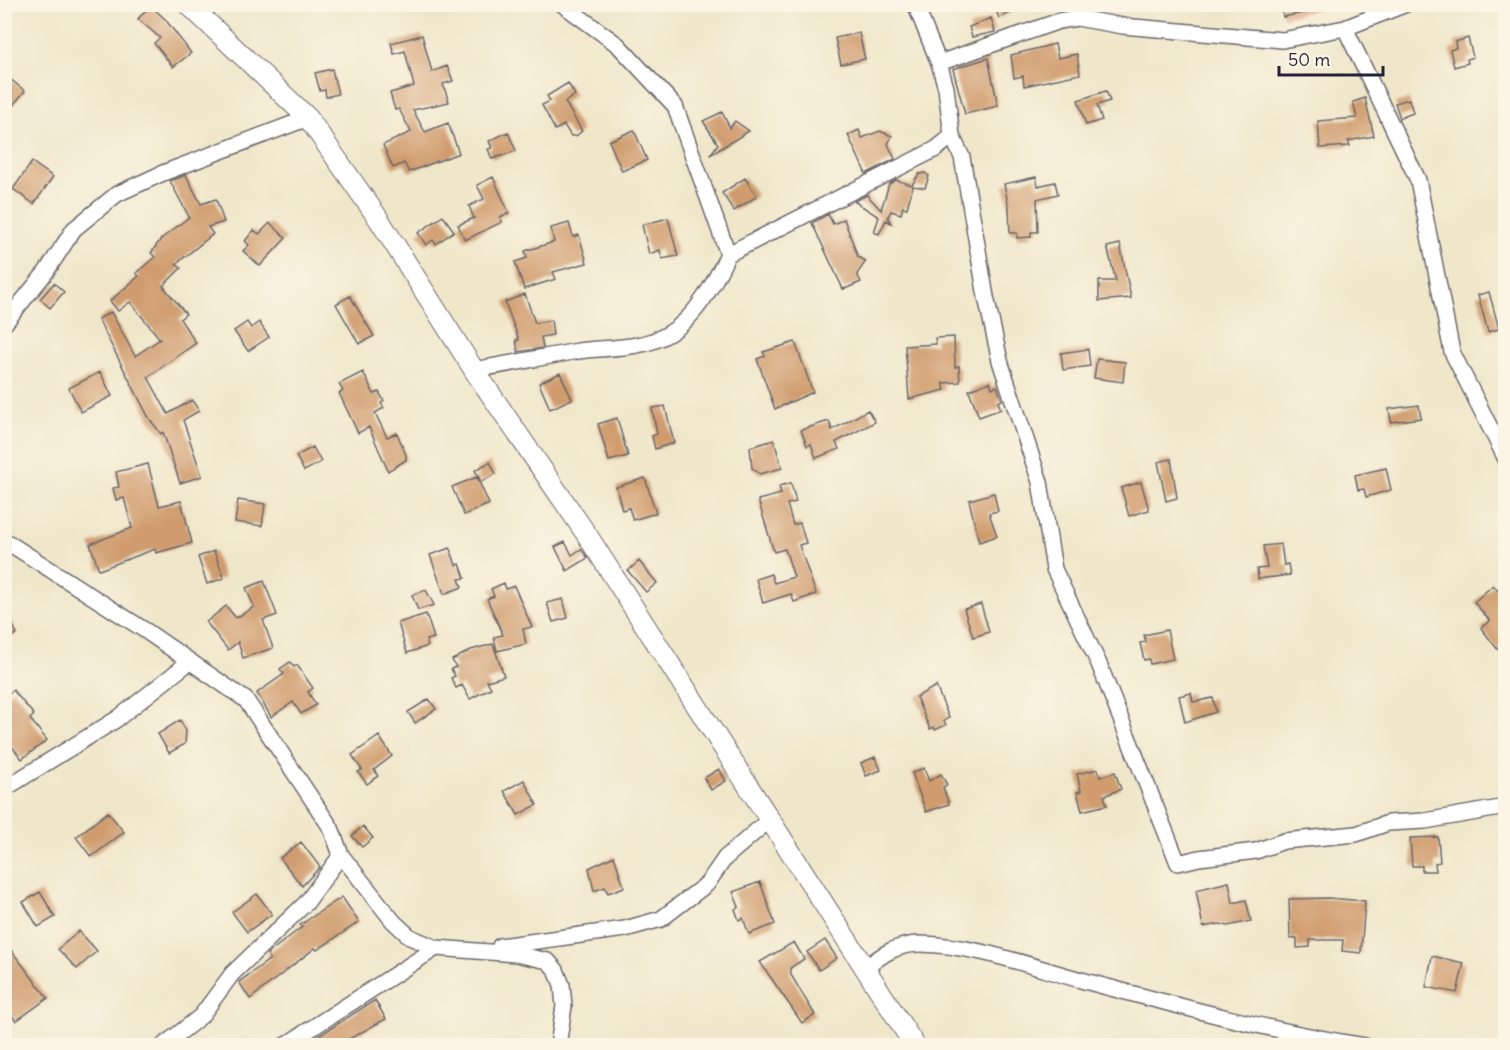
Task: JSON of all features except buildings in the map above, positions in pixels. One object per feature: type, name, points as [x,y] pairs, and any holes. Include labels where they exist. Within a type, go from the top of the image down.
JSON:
[{"type":"street","points":[[188,4],[308,118],[378,218],[474,370],[587,535],[915,1046]]},
{"type":"street","points":[[562,4],[618,45],[675,106],[728,254]]},
{"type":"street","points":[[915,4],[939,63],[946,88],[952,136],[962,157],[986,297],[1000,361],[1040,482],[1054,569],[1099,664],[1178,863],[1198,858],[1256,851],[1284,841],[1337,837],[1388,824],[1425,821],[1506,807]]},
{"type":"street","points":[[939,63],[1059,21],[1077,18],[1123,26],[1282,40],[1345,28],[1406,4]]},
{"type":"street","points":[[1345,28],[1418,180],[1452,352],[1506,459]]},
{"type":"street","points":[[4,324],[46,272],[74,229],[117,195],[183,165],[308,118]]},
{"type":"street","points":[[474,370],[580,351],[639,345],[669,334],[697,307],[717,278],[728,254],[936,148],[952,136]]},
{"type":"street","points":[[4,540],[146,631],[188,663],[246,700],[331,828],[341,855],[393,921],[410,937],[436,948],[516,954],[548,961],[556,970],[562,985],[564,1006],[558,1046]]},
{"type":"street","points":[[4,789],[117,719],[188,663]]},
{"type":"street","points":[[471,950],[625,929],[661,919],[707,884],[725,858],[769,820]]},
{"type":"street","points":[[163,1046],[201,1016],[232,974],[307,902],[341,855]]},
{"type":"street","points":[[548,961],[550,939]]},
{"type":"street","points":[[865,969],[883,952],[897,947],[921,944],[985,953],[1131,993],[1319,1038],[1365,1046]]},
{"type":"street","points":[[284,1046],[436,948]]}]
